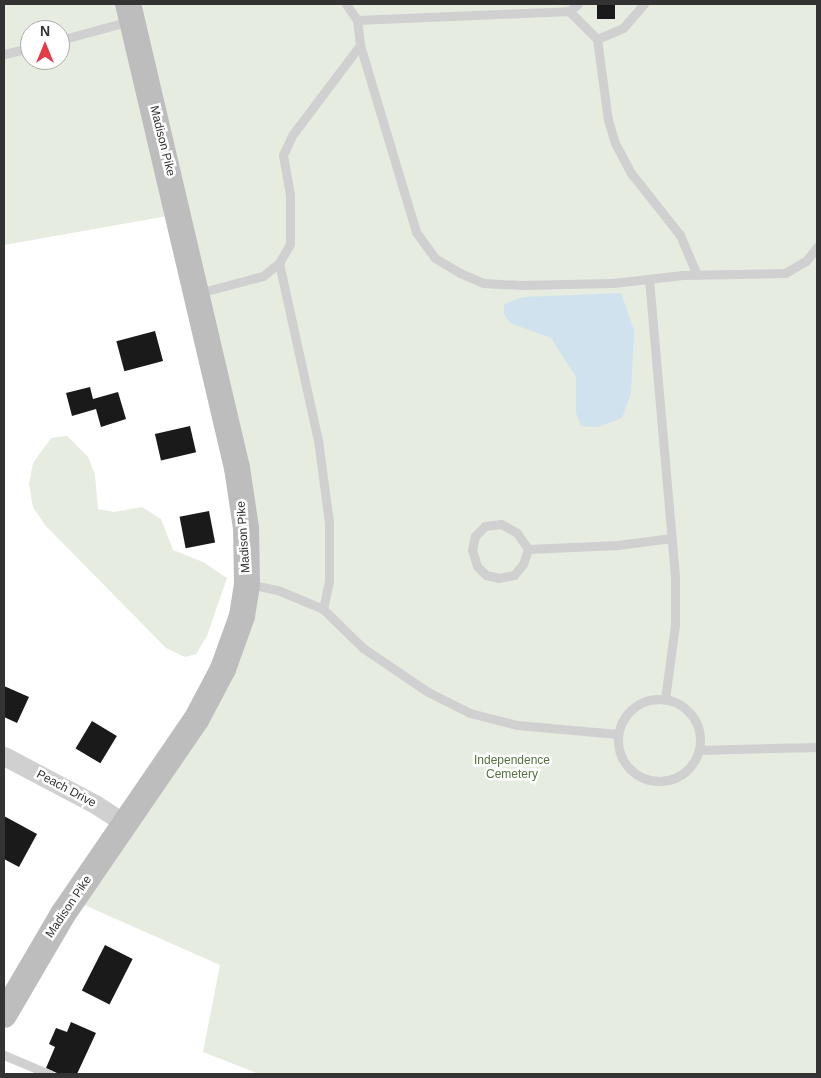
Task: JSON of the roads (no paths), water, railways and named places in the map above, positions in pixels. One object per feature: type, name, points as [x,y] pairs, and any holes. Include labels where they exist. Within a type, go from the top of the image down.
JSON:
[{"type":"main road","name":"Madison Pike","points":[[4,1015],[64,914],[196,720],[223,669],[242,616],[247,583],[246,528],[237,468],[199,293],[130,12]]},
{"type":"street","name":"Peach Drive","points":[[4,756],[96,804],[126,824]]},
{"type":"lane","points":[[346,4],[357,20],[360,45],[416,232],[434,258],[483,283],[613,283],[697,275],[785,273],[806,261],[817,247]]},
{"type":"lane","points":[[357,20],[569,11],[578,4]]},
{"type":"lane","points":[[597,39],[609,32],[622,28],[644,4]]},
{"type":"lane","points":[[569,11],[597,39],[608,120],[615,143],[631,173],[680,235],[697,275]]},
{"type":"lane","points":[[70,36],[130,12]]},
{"type":"lane","points":[[199,293],[263,276],[279,263],[290,244],[290,195],[283,155],[293,134],[360,45]]},
{"type":"lane","points":[[4,54],[20,50]]},
{"type":"lane","points":[[279,263],[318,440],[329,522],[329,581],[323,609]]},
{"type":"lane","points":[[650,279],[672,538],[675,625],[665,699]]},
{"type":"lane","points":[[501,524],[517,533],[528,549],[523,564],[514,575],[499,578],[486,575],[477,566],[472,550],[475,536],[484,526],[501,524]]},
{"type":"lane","points":[[528,549],[618,545],[672,538]]},
{"type":"lane","points":[[247,583],[280,591],[323,609],[363,648],[428,692],[470,714],[516,725],[618,734]]},
{"type":"lane","points":[[665,699],[675,701],[691,715],[699,726],[699,750],[686,771],[676,777],[654,781],[632,771],[623,760],[618,734],[623,719],[632,708],[643,701],[665,699]]},
{"type":"lane","points":[[699,750],[817,747]]},
{"type":"lane","points":[[4,1055],[49,1074]]},
{"type":"water","points":[[621,293],[634,330],[631,394],[622,418],[598,427],[581,426],[576,413],[576,377],[551,338],[510,323],[504,314],[504,304],[523,297]]},
{"type":"park label","name":"Independence Cemetery","points":[[512,768]]}]
